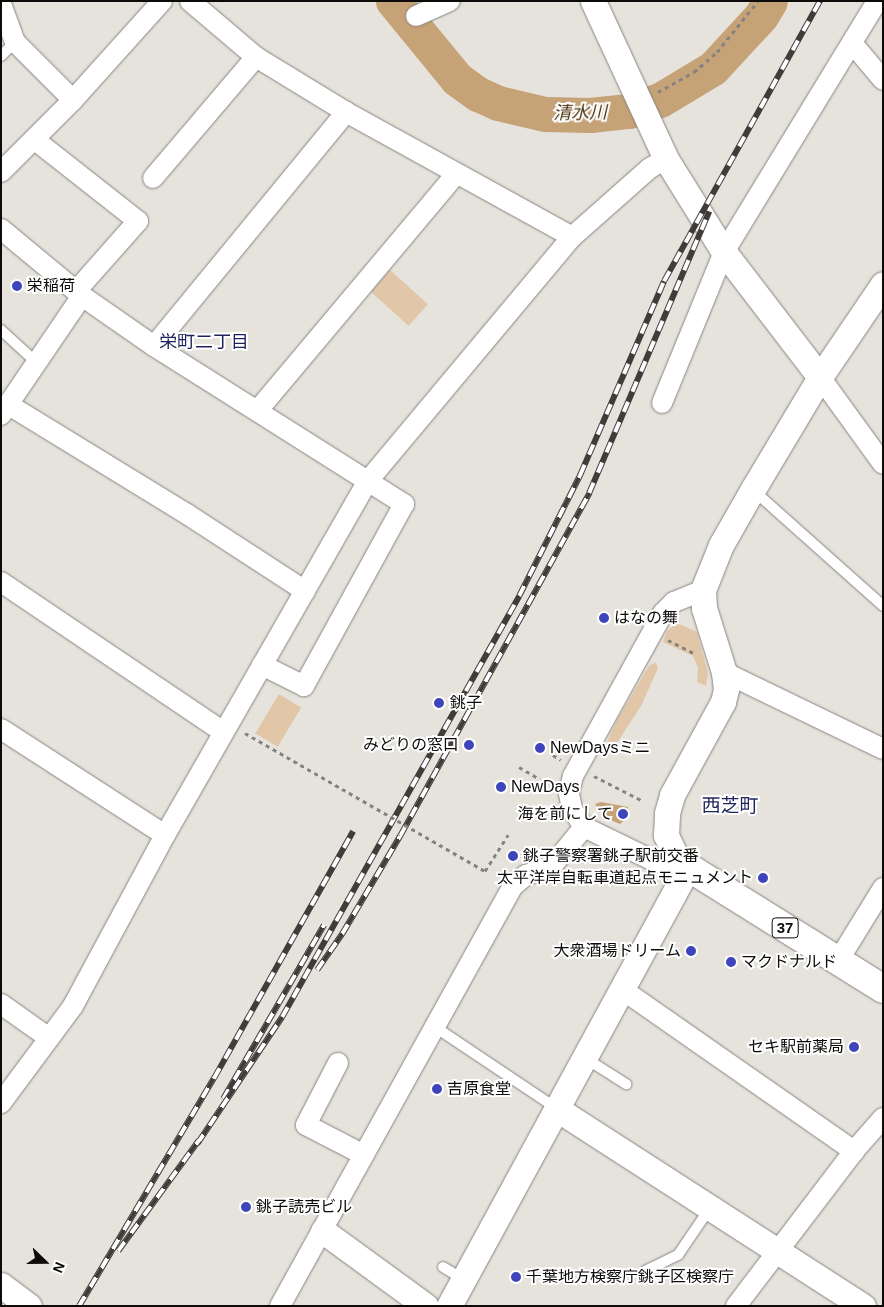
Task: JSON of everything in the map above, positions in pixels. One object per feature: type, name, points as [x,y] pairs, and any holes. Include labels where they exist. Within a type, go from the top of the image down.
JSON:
[{"type":"main road","name":"37","points":[[683,864],[883,989]]},
{"type":"street","points":[[1,172],[73,100],[162,1]]},
{"type":"street","points":[[190,1],[256,57],[346,112],[572,237]]},
{"type":"street","points":[[416,16],[450,1]]},
{"type":"street","points":[[593,1],[640,107],[666,159],[724,252],[820,377],[883,464]]},
{"type":"street","points":[[662,403],[724,252],[877,1]]},
{"type":"street","points":[[1,4],[8,49],[73,100]]},
{"type":"street","points":[[852,43],[883,80]]},
{"type":"street","points":[[153,178],[256,57]]},
{"type":"street","points":[[154,346],[346,112]]},
{"type":"street","points":[[34,140],[138,221],[79,293],[37,363],[5,410],[187,514],[305,591]]},
{"type":"street","points":[[1,1103],[73,1006],[165,835],[367,482],[572,237],[650,168],[666,159]]},
{"type":"street","points":[[258,410],[456,174]]},
{"type":"street","points":[[1,229],[79,293],[154,346],[404,504],[304,686],[262,665]]},
{"type":"street","points":[[683,864],[666,835],[667,812],[672,796],[723,702],[724,672],[704,608],[703,590],[722,545],[752,490],[820,377],[883,284]]},
{"type":"street","points":[[1,582],[223,732]]},
{"type":"street","points":[[683,864],[656,862],[584,827],[572,810],[569,793],[577,768],[664,613],[674,602],[703,590]]},
{"type":"street","points":[[724,672],[883,749]]},
{"type":"street","points":[[1,729],[165,835]]},
{"type":"street","points":[[280,1306],[512,887],[526,875],[552,866],[584,827]]},
{"type":"street","points":[[449,1306],[623,990],[683,864]]},
{"type":"street","points":[[838,961],[883,888]]},
{"type":"street","points":[[623,990],[854,1150]]},
{"type":"street","points":[[1,1004],[49,1038]]},
{"type":"street","points":[[338,1063],[306,1125],[364,1156]]},
{"type":"street","points":[[557,1108],[863,1306]]},
{"type":"street","points":[[736,1306],[776,1250],[854,1150],[883,1118]]},
{"type":"street","points":[[323,1231],[426,1306]]},
{"type":"street","points":[[1,1285],[29,1306]]},
{"type":"lane","points":[[1,330],[37,363]]},
{"type":"lane","points":[[752,490],[883,606]]},
{"type":"lane","points":[[435,1027],[557,1108]]},
{"type":"lane","points":[[585,1058],[626,1084]]},
{"type":"lane","points":[[645,1271],[678,1255],[711,1208]]},
{"type":"lane","points":[[443,1267],[463,1280]]},
{"type":"path","points":[[640,107],[694,72],[717,52],[758,1]]},
{"type":"path","points":[[668,634],[666,640],[686,647],[701,660]]},
{"type":"path","points":[[245,733],[484,871],[508,836]]},
{"type":"path","points":[[553,755],[643,801]]},
{"type":"path","points":[[519,767],[540,779]]},
{"type":"shaded area","points":[[390,270],[428,304],[408,326],[371,292]]},
{"type":"shaded area","points":[[677,623],[697,632],[708,673],[706,686],[697,682],[698,668],[693,656],[663,642],[667,631]]},
{"type":"shaded area","points":[[656,662],[658,668],[641,706],[613,749],[607,749],[607,742],[617,720],[649,666]]},
{"type":"shaded area","points":[[279,694],[301,707],[278,747],[255,733]]},
{"type":"shaded area","points":[[601,802],[628,807],[628,817],[620,824],[613,821],[599,810],[595,804]]},
{"type":"waterway","name":"清水川","points":[[393,1],[457,79],[478,94],[498,103],[545,114],[590,115],[629,111],[660,100],[713,68],[761,16],[770,1]]},
{"type":"railway","points":[[197,1144],[282,1017],[519,596],[580,475],[664,281],[820,1]]},
{"type":"railway","points":[[317,970],[342,934],[400,836],[589,493],[709,212]]},
{"type":"railway","points":[[79,1306],[214,1078],[353,831]]},
{"type":"railway","points":[[223,1099],[324,925]]},
{"type":"railway","points":[[118,1251],[199,1140]]},
{"type":"place","name":"栄稲荷","points":[[17,286]]},
{"type":"place","name":"はなの舞","points":[[604,618]]},
{"type":"place","name":"銚子","points":[[439,703]]},
{"type":"place","name":"みどりの窓口","points":[[469,745]]},
{"type":"place","name":"NewDaysミニ","points":[[540,748]]},
{"type":"place","name":"NewDays","points":[[501,787]]},
{"type":"place","name":"海を前にして","points":[[623,814]]},
{"type":"place","name":"銚子警察署銚子駅前交番","points":[[513,856]]},
{"type":"place","name":"太平洋岸自転車道起点モニュメント","points":[[763,878]]},
{"type":"place","name":"大衆酒場ドリーム","points":[[691,951]]},
{"type":"place","name":"マクドナルド","points":[[731,962]]},
{"type":"place","name":"セキ駅前薬局","points":[[854,1047]]},
{"type":"place","name":"吉原食堂","points":[[437,1089]]},
{"type":"place","name":"銚子読売ビル","points":[[246,1207]]},
{"type":"place","name":"千葉地方検察庁銚子区検察庁","points":[[516,1277]]},
{"type":"district","name":"栄町二丁目","points":[[204,342]]},
{"type":"district","name":"西芝町","points":[[730,806]]}]
